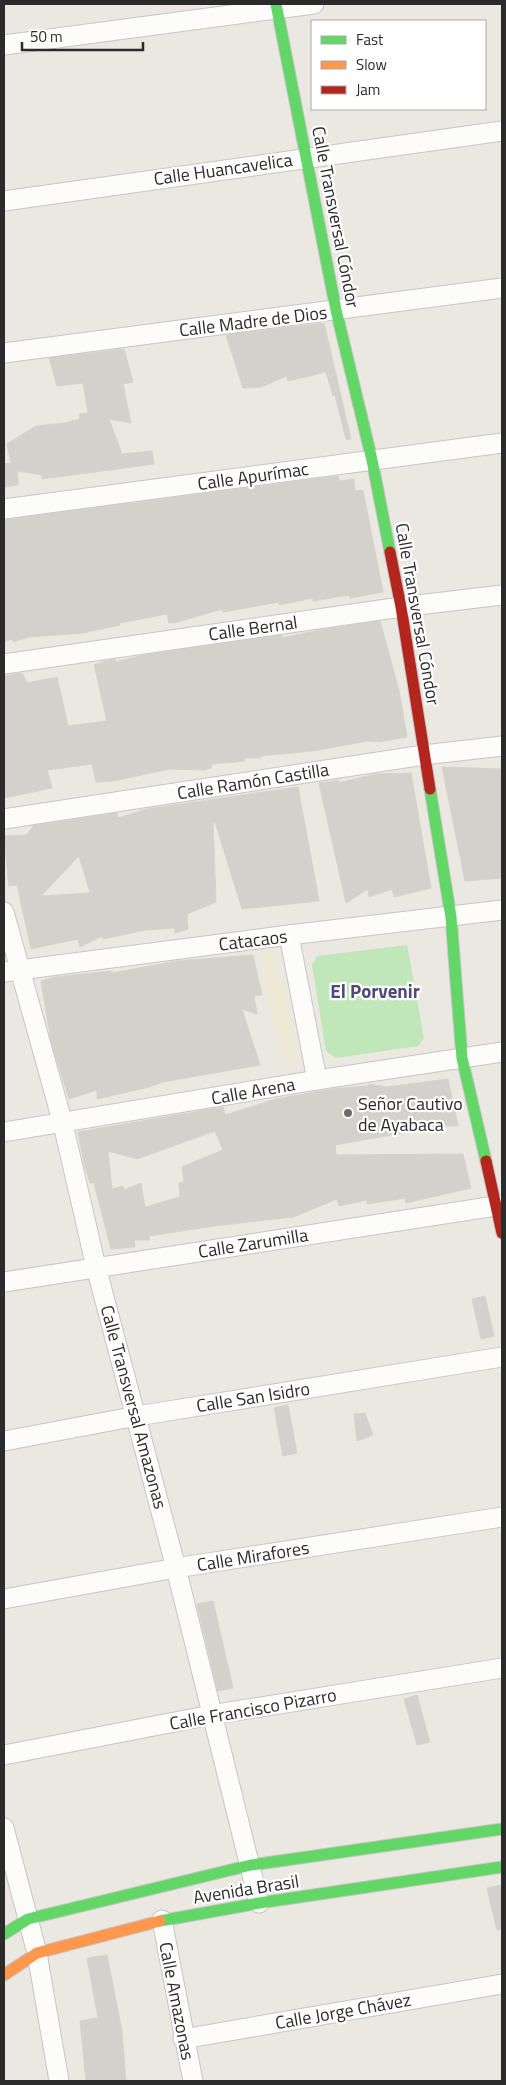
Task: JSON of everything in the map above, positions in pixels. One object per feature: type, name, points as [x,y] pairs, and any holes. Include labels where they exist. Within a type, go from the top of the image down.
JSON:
[{"type":"street","points":[[4,45],[276,6],[314,4]]},
{"type":"street","name":"Calle Transversal Cóndor","points":[[276,6],[336,310],[372,460],[401,607],[451,917],[462,1058],[499,1206],[502,1233]]},
{"type":"street","name":"Calle Huancavelica","points":[[4,201],[502,131]]},
{"type":"street","name":"Calle Madre de Dios","points":[[4,353],[502,288]]},
{"type":"street","name":"Calle Apurímac","points":[[4,508],[502,443]]},
{"type":"street","name":"Calle Bernal","points":[[4,664],[401,607],[502,595]]},
{"type":"street","name":"Calle Ramón Castilla","points":[[4,820],[424,755],[502,746]]},
{"type":"street","name":"Catacaos","points":[[11,970],[502,910]]},
{"type":"street","name":"Calle Transversal Amazonas","points":[[4,912],[11,970],[63,1124],[96,1267],[176,1568],[259,1903]]},
{"type":"street","points":[[289,935],[317,1080]]},
{"type":"street","name":"Calle Arena","points":[[4,1132],[63,1124],[317,1080],[502,1052]]},
{"type":"street","name":"Calle Zarumilla","points":[[4,1282],[499,1206]]},
{"type":"street","name":"Calle San Isidro","points":[[4,1441],[136,1416],[502,1357]]},
{"type":"street","name":"Calle Mirafores","points":[[4,1599],[176,1568],[502,1517]]},
{"type":"street","name":"Calle Francisco Pizarro","points":[[4,1755],[211,1715],[502,1668]]},
{"type":"street","points":[[4,1828],[37,1953],[59,2081]]},
{"type":"street","name":"Avenida Brasil","points":[[4,1934],[28,1919],[250,1865],[502,1828]]},
{"type":"street","name":"Avenida Brasil","points":[[4,1975],[37,1953],[162,1920],[259,1903],[502,1867]]},
{"type":"street","name":"Calle Amazonas","points":[[162,1920],[193,2081]]},
{"type":"street","name":"Calle Jorge Chávez","points":[[184,2039],[502,1984]]},
{"type":"shaded area","points":[[275,949],[299,1061],[285,1062],[271,1012],[259,952]]},
{"type":"green space","points":[[407,945],[424,1038],[418,1046],[336,1058],[326,1051],[312,965],[317,956]]},
{"type":"building","points":[[324,323],[351,439],[346,440],[335,395],[333,396],[326,372],[288,381],[287,376],[261,387],[243,388],[226,335]]},
{"type":"building","points":[[124,349],[133,382],[123,384],[131,423],[109,419],[122,454],[152,451],[154,464],[42,479],[42,475],[17,471],[18,485],[4,487],[4,464],[11,463],[7,444],[36,426],[65,423],[80,419],[79,414],[88,413],[83,383],[57,386],[49,358]]},
{"type":"building","points":[[338,476],[340,481],[354,479],[355,491],[363,490],[383,592],[350,598],[349,595],[313,601],[313,598],[279,605],[279,602],[223,612],[222,609],[174,623],[169,623],[167,614],[119,623],[120,625],[83,633],[29,637],[13,642],[12,639],[4,642],[4,520]]},
{"type":"building","points":[[380,621],[399,690],[407,737],[379,742],[368,741],[312,751],[260,756],[261,758],[244,758],[245,761],[212,764],[211,768],[205,770],[170,769],[113,781],[96,782],[92,764],[47,770],[52,788],[4,798],[4,676],[22,673],[27,683],[57,677],[68,726],[107,721],[94,665],[115,659],[115,662],[144,655],[282,635],[282,638]]},
{"type":"building","points":[[442,767],[502,769],[502,878],[465,881]]},
{"type":"building","points":[[411,773],[431,888],[394,897],[392,889],[369,897],[368,889],[346,903],[319,783],[339,780],[339,783],[375,774]]},
{"type":"building","points":[[298,787],[319,901],[242,909],[215,822],[213,823],[216,902],[187,914],[188,929],[175,933],[174,928],[145,930],[103,939],[102,936],[80,947],[78,939],[31,949],[17,885],[9,886],[4,836],[27,835],[33,826],[117,813],[118,818],[147,809]],"holes":[[[79,856],[90,893],[41,896]]]},
{"type":"building","points":[[253,955],[262,995],[254,996],[257,1014],[242,1009],[260,1065],[163,1082],[97,1099],[97,1090],[69,1099],[51,1041],[41,981],[55,977],[112,971],[112,973],[176,961]]},
{"type":"building","points":[[448,1079],[458,1126],[412,1126],[414,1131],[335,1145],[336,1155],[463,1154],[471,1188],[406,1203],[405,1198],[367,1204],[367,1200],[339,1206],[337,1199],[293,1217],[149,1236],[150,1240],[134,1240],[135,1247],[111,1249],[94,1183],[90,1183],[84,1164],[78,1132],[223,1107],[225,1115],[276,1099],[331,1089],[368,1086],[369,1084],[387,1087]],"holes":[[[215,1131],[223,1150],[182,1167],[184,1182],[179,1183],[180,1197],[145,1207],[141,1183],[124,1190],[123,1186],[112,1189],[108,1151],[137,1159]]]},
{"type":"building","points":[[485,1296],[494,1336],[481,1339],[472,1299]]},
{"type":"building","points":[[288,1405],[297,1453],[283,1456],[274,1408]]},
{"type":"building","points":[[365,1413],[373,1435],[357,1441],[354,1414]]},
{"type":"building","points":[[213,1601],[233,1688],[218,1691],[197,1604]]},
{"type":"building","points":[[417,1695],[430,1742],[417,1745],[404,1699]]},
{"type":"building","points":[[502,1885],[502,1929],[497,1930],[487,1888]]},
{"type":"building","points":[[107,1955],[122,2031],[126,2081],[86,2081],[80,2021],[98,2018],[87,1958]]},
{"type":"traffic: fast","points":[[276,4],[336,310],[372,460],[390,552]]},
{"type":"traffic: fast","points":[[430,789],[451,917],[462,1058],[486,1161]]},
{"type":"traffic: fast","points":[[4,1934],[28,1919],[251,1865],[502,1829]]},
{"type":"traffic: fast","points":[[160,1921],[259,1903],[502,1867]]},
{"type":"traffic: slow","points":[[4,1975],[37,1953],[160,1921]]},
{"type":"traffic: jam","points":[[390,552],[401,607],[430,789]]},
{"type":"traffic: jam","points":[[486,1161],[502,1233]]},
{"type":"place","name":"Señor Cautivo de Ayabaca","points":[[348,1113]]},
{"type":"district","name":"El Porvenir","points":[[375,990]]}]
